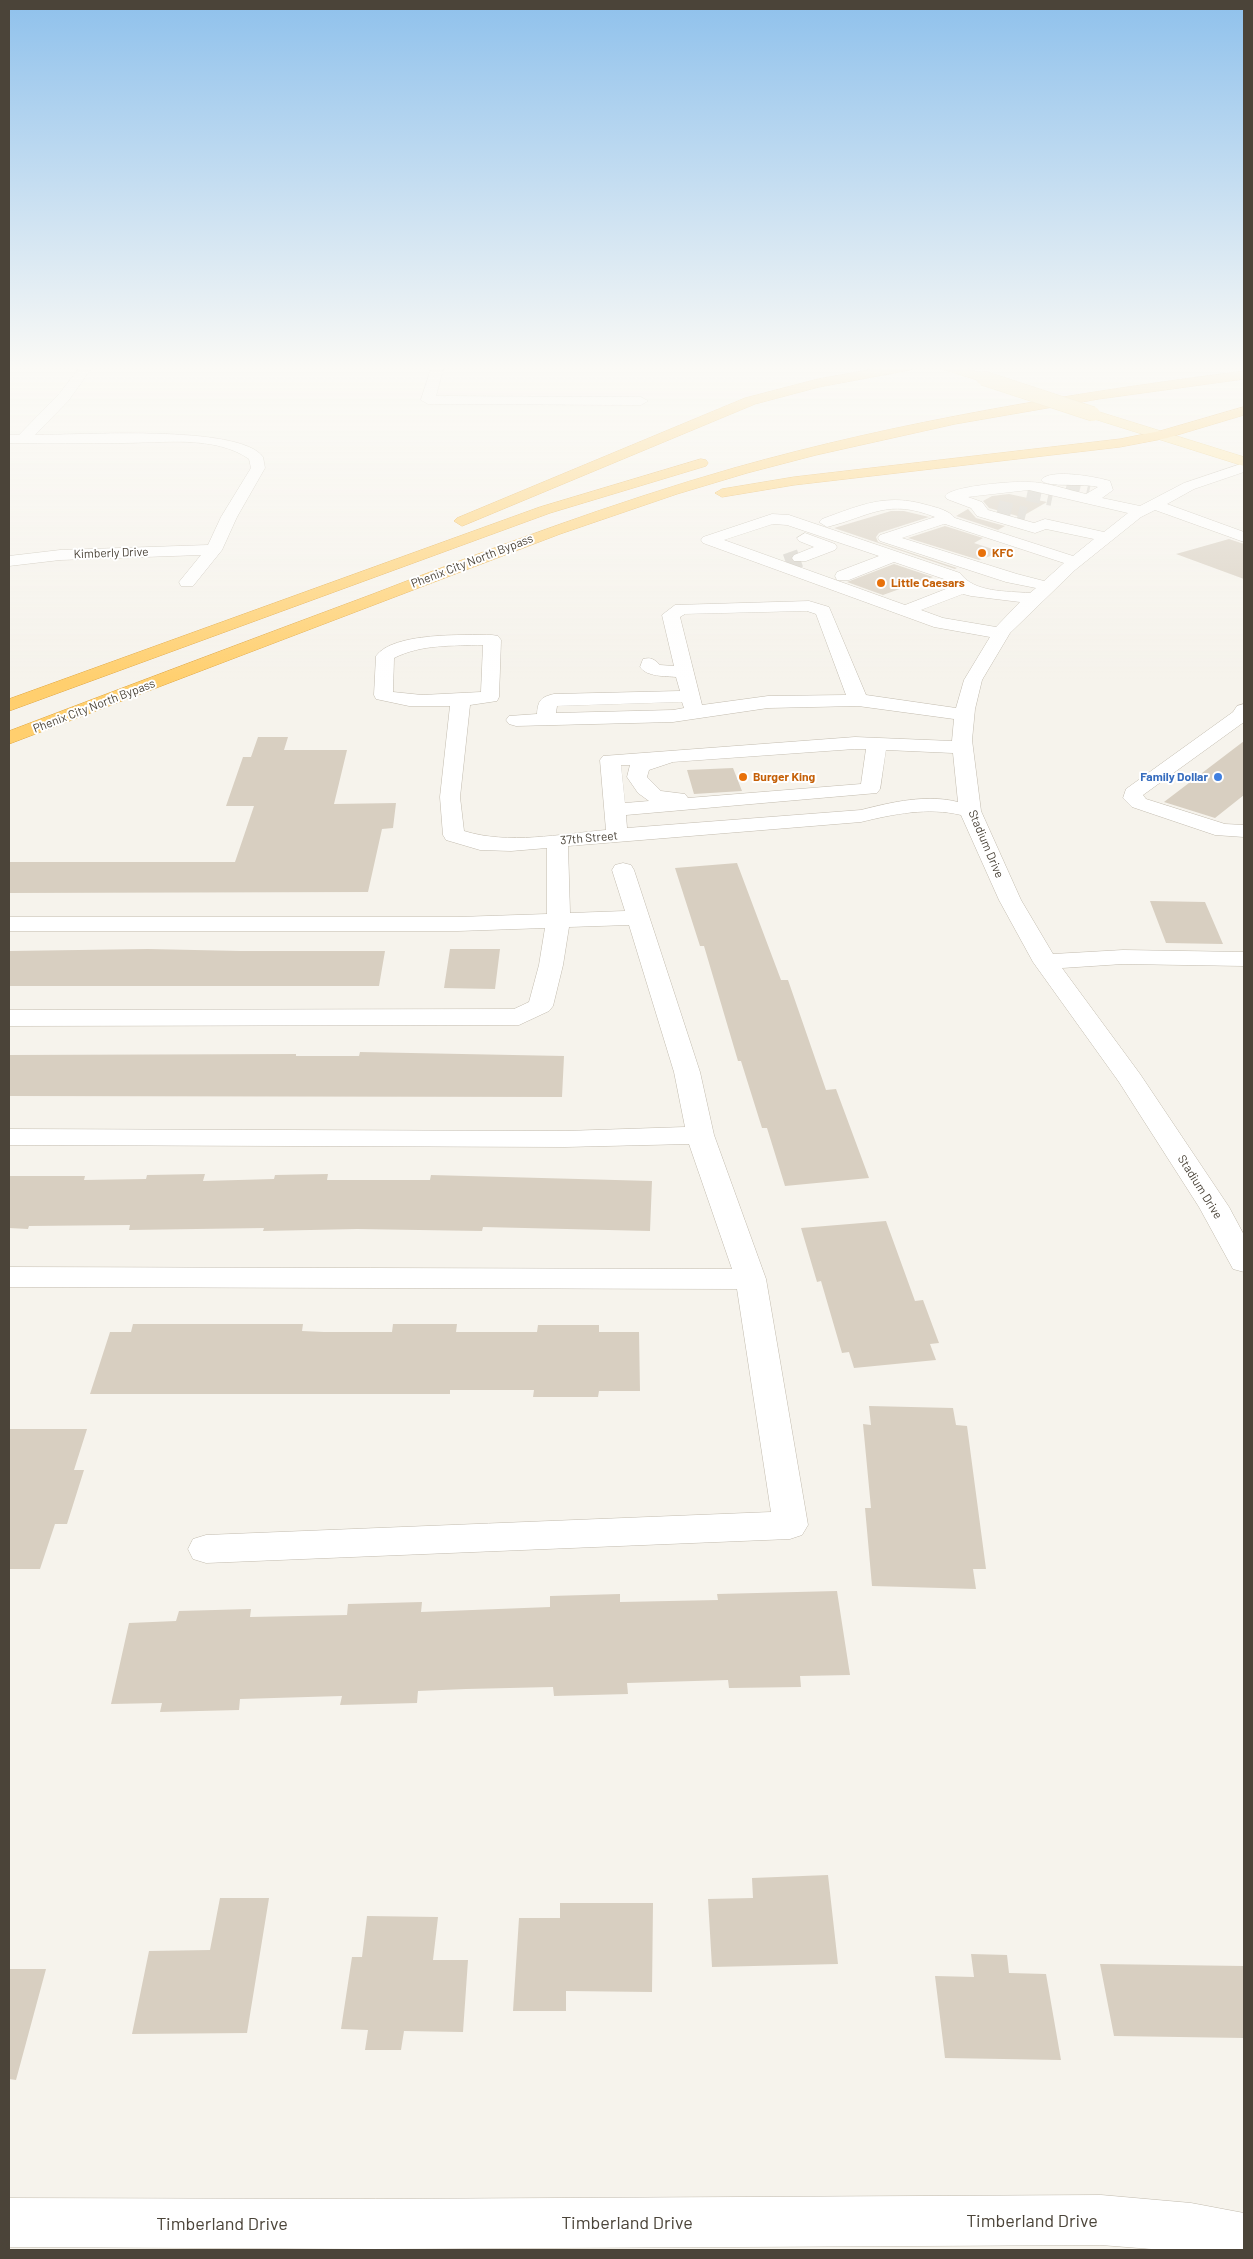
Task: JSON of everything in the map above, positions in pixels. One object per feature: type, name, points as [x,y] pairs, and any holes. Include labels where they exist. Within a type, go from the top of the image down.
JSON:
[{"type":"highway","points":[[347,582],[444,530],[580,471]]},
{"type":"highway","name":"Phenix City North Bypass","points":[[9,705],[544,510],[675,471]]},
{"type":"highway","name":"Phenix City North Bypass","points":[[9,738],[564,527],[674,491],[745,471]]},
{"type":"highway","points":[[442,573],[598,523],[712,494],[794,481],[876,471]]},
{"type":"street","points":[[187,582],[214,550],[256,471]]},
{"type":"street","name":"Stadium Drive","points":[[1231,471],[1189,486],[1148,508],[1076,562],[1041,592],[1001,633],[973,680],[964,715],[962,748],[970,811],[1010,900],[1045,962],[1141,1096],[1214,1207],[1244,1262]]},
{"type":"street","points":[[977,504],[982,513],[1035,528],[1106,490],[1105,484],[1088,479],[1039,481],[1023,489]]},
{"type":"street","points":[[1051,480],[1067,483]]},
{"type":"street","points":[[998,507],[977,504],[952,496],[960,493],[1023,489],[1074,506],[1107,537]]},
{"type":"street","points":[[1052,500],[1074,506]]},
{"type":"street","points":[[827,522],[886,502],[905,502],[944,515],[950,533]]},
{"type":"street","points":[[1026,514],[1074,506],[1148,508],[1210,525],[1244,537]]},
{"type":"street","points":[[1210,525],[1236,518]]},
{"type":"street","points":[[1001,633],[940,623],[904,611],[835,579],[788,562],[708,540],[772,519],[789,520],[954,577],[958,585],[971,591],[1041,592]]},
{"type":"street","points":[[761,523],[829,547],[788,562]]},
{"type":"street","points":[[914,546],[950,533]]},
{"type":"street","points":[[950,533],[940,544],[941,548],[990,565],[991,571]]},
{"type":"street","points":[[1041,592],[991,571],[886,538],[950,533],[1076,562]]},
{"type":"street","name":"Kimberly Drive","points":[[9,561],[60,555],[214,550]]},
{"type":"street","points":[[835,579],[894,556]]},
{"type":"street","points":[[904,611],[963,588]]},
{"type":"street","points":[[684,672],[658,670],[649,666],[659,652],[671,615],[681,609],[809,606],[823,611],[858,700]]},
{"type":"street","points":[[492,640],[490,696],[461,700],[397,699],[382,695],[386,656],[399,647],[418,642],[492,640]]},
{"type":"street","points":[[659,652],[684,672],[692,704]]},
{"type":"street","name":"37th Street","points":[[461,700],[456,728],[450,797],[454,835],[480,843],[557,840],[861,816],[897,822],[944,820],[970,811]]},
{"type":"street","points":[[516,720],[546,719],[547,703],[554,700],[692,704],[858,700],[964,715]]},
{"type":"street","points":[[1244,710],[1240,716],[1133,793],[1132,798],[1139,803],[1223,830],[1244,831]]},
{"type":"street","points":[[616,835],[610,760],[855,743],[962,748]]},
{"type":"street","points":[[614,810],[870,790],[877,744]]},
{"type":"street","points":[[711,753],[659,759],[639,766],[637,777],[646,792],[665,799],[754,795],[792,797]]},
{"type":"street","points":[[816,795],[827,818]]},
{"type":"street","points":[[9,1018],[519,1017],[540,1006],[546,988],[560,921],[557,840]]},
{"type":"street","points":[[206,1549],[790,1525],[784,1476],[751,1279],[700,1135],[687,1072],[623,870]]},
{"type":"street","points":[[9,924],[368,925],[638,918]]},
{"type":"street","points":[[1045,962],[1123,957],[1244,959]]},
{"type":"street","points":[[9,1138],[565,1139],[700,1135]]},
{"type":"street","points":[[9,1277],[751,1279]]},
{"type":"street","name":"Timberland Drive","points":[[9,2223],[375,2224],[1101,2220],[1191,2228],[1244,2238]]},
{"type":"building","points":[[1009,494],[1047,502],[1021,517],[989,508],[983,501],[992,496]]},
{"type":"building","points":[[968,509],[976,518],[1005,526],[998,530],[956,516]]},
{"type":"building","points":[[891,511],[904,511],[929,517],[879,533],[876,537],[878,542],[957,568],[955,569],[834,528]]},
{"type":"building","points":[[945,526],[983,538],[974,543],[1002,552],[979,560],[908,538]]},
{"type":"building","points":[[1229,539],[1244,544],[1244,579],[1176,554]]},
{"type":"building","name":"Little Caesars","points":[[894,564],[933,577],[883,595],[847,582]]},
{"type":"building","points":[[258,737],[288,737],[284,750],[347,750],[334,804],[396,803],[393,828],[382,829],[368,892],[9,893],[9,862],[235,862],[254,806],[226,806],[243,757],[251,757]]},
{"type":"building","points":[[1244,741],[1244,795],[1215,818],[1164,802]]},
{"type":"building","points":[[733,768],[742,791],[694,794],[687,770]]},
{"type":"building","points":[[737,863],[781,980],[788,980],[826,1090],[836,1089],[869,1178],[785,1186],[767,1128],[762,1128],[741,1061],[738,1061],[704,946],[700,946],[675,868]]},
{"type":"building","points":[[1150,901],[1205,902],[1223,944],[1166,943]]},
{"type":"building","points":[[148,949],[385,951],[379,986],[9,986],[9,951]]},
{"type":"building","points":[[450,949],[500,949],[495,989],[444,988]]},
{"type":"building","points":[[360,1052],[564,1056],[562,1097],[9,1096],[9,1055],[296,1054],[296,1056],[359,1056]]},
{"type":"building","points":[[205,1174],[203,1181],[274,1179],[275,1175],[328,1174],[327,1180],[430,1180],[431,1175],[652,1181],[650,1231],[483,1227],[482,1231],[357,1229],[263,1231],[264,1228],[129,1230],[130,1225],[29,1226],[28,1229],[9,1228],[9,1176],[85,1176],[84,1180],[146,1179],[147,1175]]},
{"type":"building","points":[[886,1221],[915,1301],[923,1300],[939,1343],[930,1344],[936,1360],[854,1368],[849,1352],[842,1353],[821,1281],[817,1282],[801,1228]]},
{"type":"building","points":[[133,1324],[303,1324],[302,1331],[324,1332],[392,1332],[393,1324],[457,1324],[456,1332],[537,1332],[538,1325],[599,1325],[599,1332],[639,1332],[640,1391],[599,1391],[598,1397],[533,1397],[534,1390],[450,1390],[450,1394],[90,1394],[110,1332],[131,1332]]},
{"type":"building","points":[[869,1406],[953,1408],[956,1425],[967,1426],[986,1569],[973,1569],[976,1589],[872,1586],[865,1508],[871,1508],[863,1424],[871,1425]]},
{"type":"building","points":[[9,1429],[87,1429],[74,1470],[84,1470],[67,1524],[55,1524],[40,1569],[9,1569]]},
{"type":"building","points":[[837,1591],[850,1675],[800,1676],[801,1687],[729,1688],[728,1680],[627,1683],[628,1694],[554,1696],[553,1687],[466,1689],[418,1691],[417,1703],[340,1705],[342,1696],[240,1699],[239,1710],[160,1712],[162,1703],[111,1704],[129,1623],[176,1621],[179,1611],[251,1609],[250,1617],[347,1615],[348,1604],[422,1602],[421,1612],[550,1607],[550,1596],[620,1594],[620,1602],[718,1600],[717,1594]]},
{"type":"building","points":[[828,1875],[838,1964],[712,1967],[708,1899],[753,1898],[752,1878]]},
{"type":"building","points":[[220,1898],[269,1898],[247,2033],[132,2034],[149,1951],[210,1950]]},
{"type":"building","points":[[560,1903],[653,1903],[652,1992],[566,1991],[566,2011],[513,2011],[519,1918],[560,1918]]},
{"type":"building","points":[[367,1916],[438,1917],[433,1960],[468,1960],[463,2032],[404,2031],[401,2050],[365,2050],[368,2030],[341,2029],[352,1957],[362,1957]]},
{"type":"building","points":[[971,1954],[1007,1955],[1009,1973],[1046,1974],[1061,2060],[945,2058],[935,1976],[974,1977]]},
{"type":"building","points":[[1100,1964],[1244,1966],[1244,2038],[1114,2036]]},
{"type":"building","points":[[9,1969],[46,1969],[16,2080],[9,2079]]},
{"type":"tunnel","points":[[1067,483],[1090,488]]},
{"type":"tunnel","points":[[1027,494],[1052,499]]},
{"type":"tunnel","points":[[998,507],[1026,514]]},
{"type":"tunnel","points":[[786,563],[800,558]]},
{"type":"place","name":"KFC","points":[[982,553]]},
{"type":"place","name":"Little Caesars","points":[[881,583]]},
{"type":"place","name":"Burger King","points":[[743,777]]},
{"type":"place","name":"Family Dollar","points":[[1218,777]]}]
